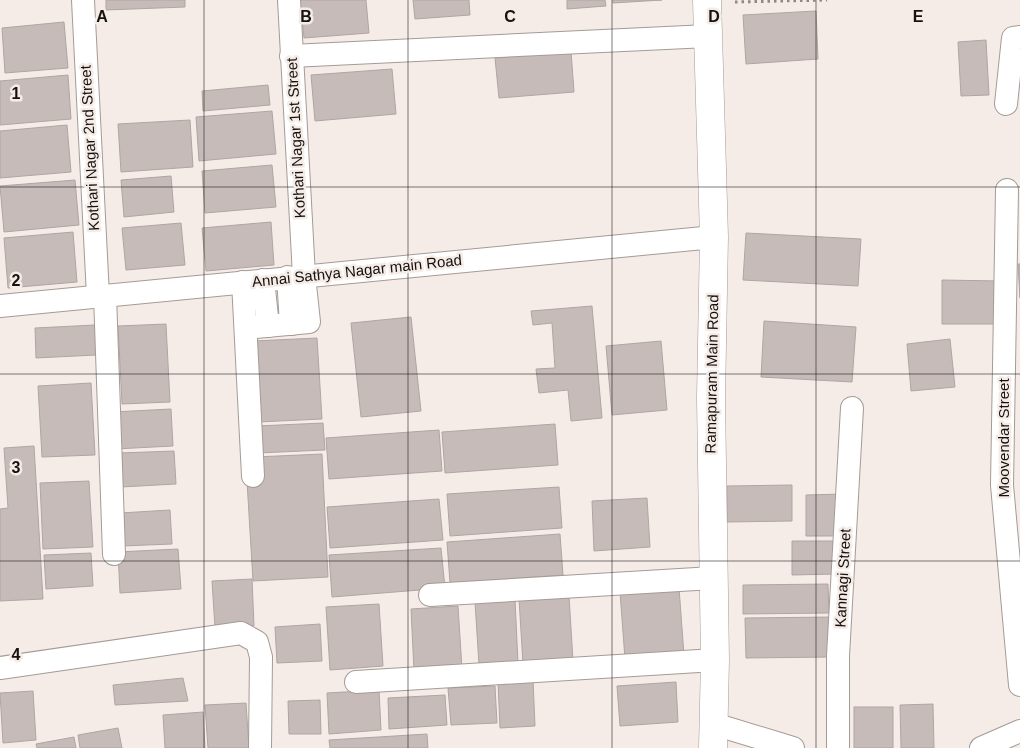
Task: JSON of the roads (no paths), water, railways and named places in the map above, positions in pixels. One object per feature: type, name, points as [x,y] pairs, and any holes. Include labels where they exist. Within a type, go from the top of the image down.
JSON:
[{"type":"main road","name":"Ramapuram Main Road","points":[[707,2],[714,237],[711,398],[715,660],[714,736]]},
{"type":"street","name":"Kothari Nagar 2nd Street","points":[[83,0],[102,296],[114,554]]},
{"type":"street","name":"Kothari Nagar 1st Street","points":[[257,327],[291,324],[296,277],[289,0]]},
{"type":"street","points":[[291,56],[708,36]]},
{"type":"street","points":[[1006,104],[1013,38],[1020,37]]},
{"type":"street","name":"Moovendar Street","points":[[1007,190],[1011,484],[1020,685]]},
{"type":"street","name":"Annai Sathya Nagar main Road","points":[[0,306],[714,237]]},
{"type":"street","points":[[253,476],[257,327],[254,281]]},
{"type":"street","name":"Kannagi Street","points":[[838,748],[838,656],[852,408]]},
{"type":"street","points":[[430,595],[713,578]]},
{"type":"street","points":[[0,668],[241,633],[257,642],[261,657],[260,748]]},
{"type":"street","points":[[356,682],[715,660]]},
{"type":"street","points":[[981,748],[1020,731]]},
{"type":"street","points":[[714,736],[793,748]]}]
